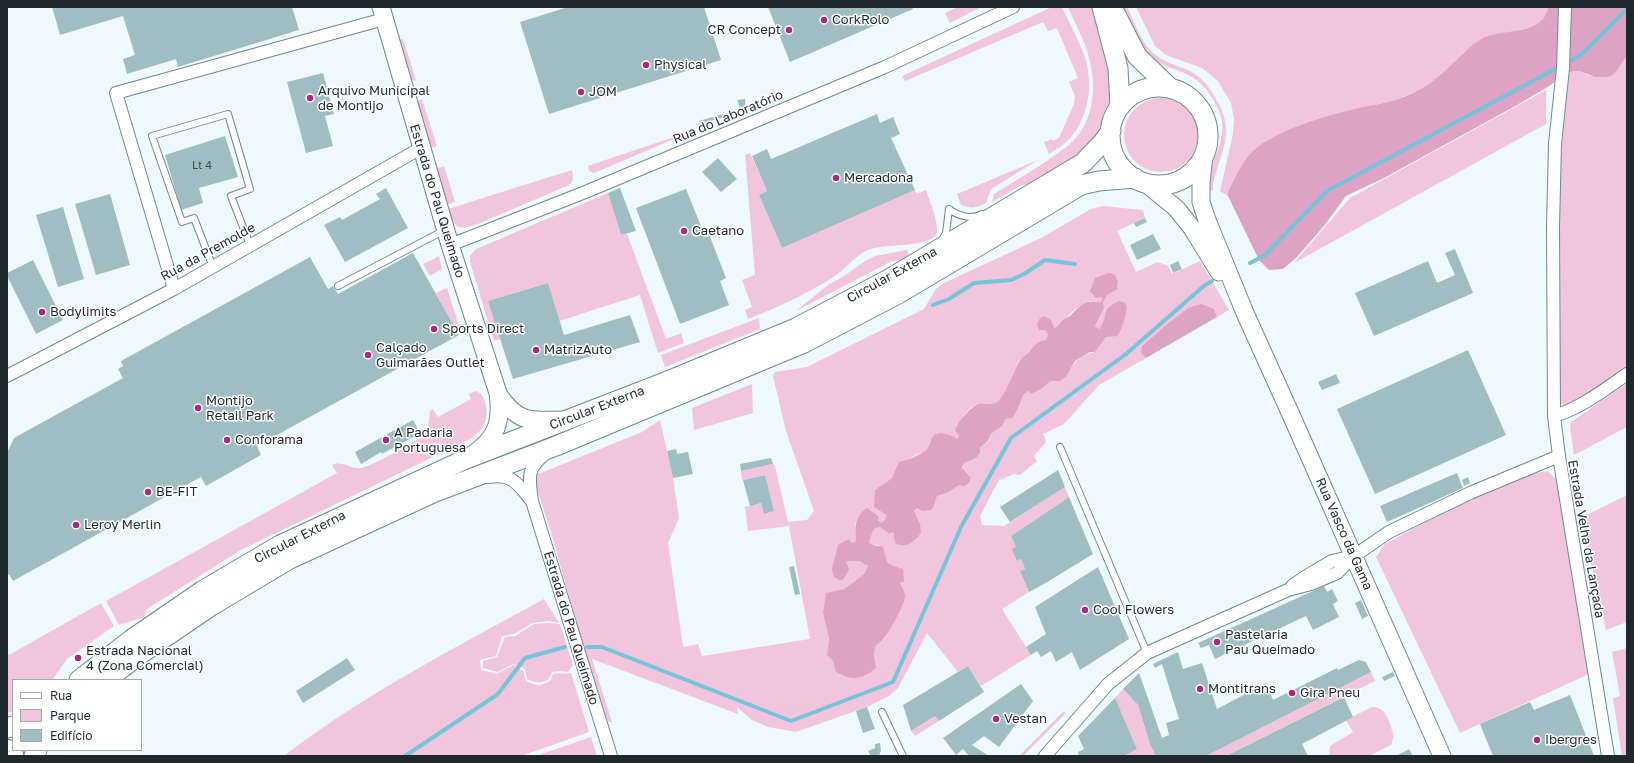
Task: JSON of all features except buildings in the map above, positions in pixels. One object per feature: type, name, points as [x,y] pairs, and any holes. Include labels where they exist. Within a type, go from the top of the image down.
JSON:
[{"type":"main road","points":[[1102,7],[1118,68],[1120,106]]},
{"type":"main road","points":[[1112,7],[1137,56],[1170,88]]},
{"type":"main road","name":"Estrada do Pau Queimado","points":[[382,13],[447,237],[498,394]]},
{"type":"main road","points":[[1156,87],[1170,88],[1186,94],[1198,105],[1206,120],[1208,136],[1204,155],[1199,165],[1192,172],[1179,180],[1168,184],[1156,184],[1140,180],[1124,169],[1116,158],[1112,145],[1111,131],[1114,118],[1120,106],[1130,96],[1142,90],[1156,87]]},
{"type":"main road","name":"Circular Externa","points":[[80,679],[132,639],[202,591],[280,545],[466,459],[665,382],[796,328],[889,278],[1084,163],[1111,131]]},
{"type":"main road","name":"Rua Vasco da Gama","points":[[1204,155],[1201,182],[1201,202],[1207,220],[1245,312],[1442,756]]},
{"type":"main road","name":"Rua Vasco da Gama","points":[[1140,180],[1176,208],[1188,223],[1245,312]]},
{"type":"main road","name":"Circular Externa","points":[[107,679],[142,653],[211,606],[288,560],[433,493],[556,446],[804,343],[898,294],[1081,185],[1099,181],[1140,180]]},
{"type":"main road","points":[[498,394],[507,407],[515,414],[527,419],[544,421],[565,420]]},
{"type":"main road","points":[[466,459],[492,438],[498,424],[500,410],[498,394]]},
{"type":"main road","points":[[7,749],[14,756]]},
{"type":"street","name":"Rua do Laboratório","points":[[447,237],[583,193],[878,70],[1013,7]]},
{"type":"street","points":[[1559,456],[1554,416],[1553,227],[1555,144],[1563,68],[1565,7]]},
{"type":"street","points":[[174,289],[116,93],[382,13]]},
{"type":"street","name":"Rua da Premolde","points":[[7,376],[174,289],[421,148]]},
{"type":"street","points":[[1554,416],[1567,412],[1591,399],[1627,374]]},
{"type":"street","name":"Estrada do Pau Queimado","points":[[556,446],[537,460],[530,470],[528,478],[532,501],[610,756]]},
{"type":"street","name":"Estrada Velha da Lançada","points":[[1354,556],[1396,528],[1470,493],[1559,456],[1608,756]]},
{"type":"street","name":"Estrada do Pau Queimado","points":[[463,482],[497,476],[510,478],[517,482],[532,501]]},
{"type":"street","points":[[1045,756],[1108,684],[1147,653],[1288,590],[1311,584],[1338,573],[1354,556]]},
{"type":"lane","points":[[212,267],[194,218],[182,222],[152,136],[228,114],[250,189],[231,196],[250,245]]},
{"type":"lane","points":[[1004,202],[1024,191],[1038,190]]},
{"type":"lane","points":[[927,256],[946,233],[949,209],[955,214],[978,217],[991,210]]},
{"type":"lane","points":[[338,286],[447,237]]},
{"type":"lane","points":[[1060,447],[1147,653]]},
{"type":"lane","points":[[882,712],[903,756]]},
{"type":"green space","points":[[958,7],[981,7],[950,23],[945,13]]},
{"type":"green space","points":[[1052,7],[1062,7],[1076,35],[1086,63],[1089,85],[1086,108],[1077,128],[1066,142],[1049,154],[1044,142],[1052,139],[1053,141],[1059,138],[1074,104],[1075,96],[1069,82],[1078,78],[1057,28],[1048,31],[1043,22],[905,81],[902,76]]},
{"type":"green space","points":[[1068,7],[1096,7],[1103,28],[1112,90],[1107,112],[1096,139],[1089,150],[1043,181],[1020,186],[992,202],[994,194],[1044,163],[1075,139],[1081,132],[1089,114],[1093,95],[1093,85],[1089,59]]},
{"type":"green space","points":[[1121,7],[1127,7],[1141,36],[1152,52],[1165,61],[1190,71],[1198,76],[1215,97],[1225,120],[1226,130],[1223,150],[1213,184],[1213,190],[1210,191],[1209,182],[1213,163],[1222,136],[1221,117],[1216,105],[1209,93],[1194,78],[1152,59],[1143,50]]},
{"type":"green space","points":[[1136,7],[1548,7],[1545,20],[1537,26],[1481,39],[1438,77],[1418,91],[1395,100],[1322,118],[1279,135],[1228,192],[1228,196],[1220,191],[1233,134],[1234,119],[1231,103],[1218,81],[1202,68],[1166,55],[1155,46]]},
{"type":"green space","points":[[403,39],[416,80],[407,82],[394,42]]},
{"type":"green space","points":[[1627,55],[1627,369],[1573,405],[1566,406],[1560,403],[1559,324],[1560,204],[1565,86],[1569,72],[1579,71],[1590,76],[1616,72]]},
{"type":"green space","points":[[1546,90],[1546,124],[1294,263],[1350,198]]},
{"type":"green space","points":[[1161,98],[1175,101],[1187,109],[1195,121],[1198,135],[1195,149],[1187,161],[1175,169],[1161,172],[1147,169],[1135,161],[1127,149],[1124,135],[1127,121],[1135,109],[1147,101]]},
{"type":"green space","points":[[422,99],[437,146],[429,149],[413,102]]},
{"type":"green space","points":[[674,137],[674,139],[594,173],[589,171],[588,166]]},
{"type":"green space","points":[[750,153],[767,191],[759,195],[782,248],[915,190],[917,194],[926,190],[936,221],[937,232],[930,240],[913,244],[868,250],[858,256],[837,275],[823,284],[748,319],[745,310],[752,307],[742,280],[755,275],[745,155]]},
{"type":"green space","points":[[1038,160],[991,189],[986,203],[974,207],[961,205],[957,194]]},
{"type":"green space","points":[[444,166],[455,202],[446,205],[434,169]]},
{"type":"green space","points":[[572,170],[573,177],[571,184],[478,224],[461,227],[455,224],[450,215],[448,209]]},
{"type":"green space","points":[[608,193],[621,235],[627,234],[666,339],[681,333],[684,343],[658,353],[640,295],[559,321],[548,283],[488,301],[501,339],[494,341],[470,262],[470,256],[476,249]]},
{"type":"green space","points":[[1103,206],[1143,210],[1145,218],[1117,231],[1136,272],[1158,262],[1168,266],[1172,274],[1200,261],[1229,310],[1217,317],[1214,309],[1188,308],[1142,346],[1142,353],[1146,358],[1099,385],[1064,424],[1043,434],[1046,442],[1034,456],[1037,461],[1020,475],[1014,474],[999,480],[980,516],[982,525],[1004,526],[1065,487],[1069,497],[1011,536],[1016,547],[1018,561],[1021,559],[1025,569],[1020,571],[1029,592],[1002,609],[1031,655],[981,686],[968,666],[958,672],[927,633],[898,688],[889,696],[867,707],[796,732],[768,727],[752,720],[737,707],[738,714],[592,659],[612,722],[608,722],[582,643],[551,532],[536,486],[536,475],[642,432],[660,420],[673,478],[679,518],[668,543],[683,647],[698,644],[702,656],[810,639],[789,526],[748,531],[745,507],[761,503],[764,514],[774,511],[765,475],[742,480],[741,471],[773,464],[775,466],[788,522],[807,520],[814,511],[786,431],[773,376],[775,372],[807,367],[924,309],[936,289],[944,283],[1041,238],[1091,209]],"holes":[[[1118,282],[1117,290],[1108,293],[1103,303],[1104,308],[1095,326],[1099,329],[1103,325],[1106,310],[1106,337],[1095,352],[1081,357],[1071,368],[1066,377],[1050,381],[1046,386],[1039,390],[1031,394],[1028,391],[1023,395],[1013,418],[1006,419],[1002,426],[991,434],[989,441],[979,447],[976,458],[964,463],[959,485],[949,492],[937,496],[934,506],[917,508],[914,511],[916,517],[895,543],[893,532],[889,534],[880,527],[874,529],[869,542],[873,545],[878,545],[885,552],[885,559],[904,582],[900,582],[906,596],[901,609],[885,638],[875,647],[874,657],[833,661],[827,654],[829,639],[823,613],[826,594],[844,589],[864,574],[868,566],[859,561],[846,561],[843,580],[838,580],[834,577],[845,542],[849,539],[852,543],[856,541],[855,525],[859,515],[878,520],[881,523],[885,520],[886,515],[874,507],[883,484],[892,478],[900,462],[926,451],[932,439],[957,439],[959,436],[956,426],[968,411],[975,406],[993,404],[999,401],[1022,357],[1030,352],[1040,341],[1046,340],[1049,335],[1045,330],[1051,324],[1054,328],[1057,327],[1075,309],[1090,301],[1096,303],[1101,302],[1102,297]]]},
{"type":"green space","points":[[907,250],[910,259],[892,261],[796,311],[828,285],[865,261],[875,256]]},
{"type":"green space","points":[[439,256],[442,269],[430,276],[423,264]]},
{"type":"green space","points":[[447,288],[459,326],[455,329],[436,293]]},
{"type":"green space","points":[[759,318],[760,329],[665,367],[661,355]]},
{"type":"green space","points":[[1627,383],[1627,427],[1574,455],[1570,427],[1571,422]]},
{"type":"green space","points":[[752,384],[753,413],[694,430],[692,408]]},
{"type":"green space","points":[[475,391],[483,396],[487,412],[483,427],[468,440],[241,550],[147,609],[144,617],[119,625],[106,601],[337,473],[332,465],[343,464],[354,468],[362,468],[407,446],[426,432],[430,411],[433,409],[438,417],[471,399],[469,394]]},
{"type":"green space","points":[[1547,471],[1555,478],[1559,487],[1589,674],[1460,733],[1376,557],[1385,544],[1440,514],[1527,475]]},
{"type":"green space","points":[[1627,495],[1627,622],[1606,630],[1590,560],[1583,517]]},
{"type":"green space","points":[[544,599],[559,623],[549,621],[533,623],[514,634],[502,636],[496,656],[480,660],[481,670],[497,674],[513,665],[523,671],[526,681],[539,685],[551,680],[553,674],[571,673],[589,732],[521,756],[284,756],[314,733],[378,692]]},
{"type":"green space","points":[[101,603],[114,626],[67,659],[53,679],[12,679],[12,711],[7,713],[7,652],[9,655]]},
{"type":"green space","points":[[534,624],[560,624],[573,665],[568,672],[552,672],[545,681],[535,682],[527,679],[525,669],[513,664],[498,672],[483,668],[483,661],[497,657],[505,637],[515,636]]},
{"type":"green space","points":[[1627,648],[1627,756],[1622,756],[1613,698],[1620,696],[1612,652]]},
{"type":"green space","points":[[1371,672],[1375,681],[1226,756],[1206,756]]},
{"type":"green space","points":[[1123,689],[1138,705],[1150,744],[1156,756],[1124,756],[1137,749],[1115,698]]},
{"type":"green space","points":[[1372,707],[1381,710],[1387,717],[1394,736],[1391,745],[1369,756],[1329,756],[1330,746],[1353,732],[1346,720]]},
{"type":"green space","points":[[1064,711],[1066,713],[1023,756],[1019,756]]},
{"type":"green space","points":[[935,716],[939,721],[915,736],[911,731]]},
{"type":"green space","points":[[591,737],[597,756],[536,756]]},
{"type":"shaded area","points":[[1548,7],[1627,7],[1627,55],[1616,72],[1607,77],[1595,77],[1579,71],[1569,72],[1517,105],[1384,178],[1346,196],[1324,226],[1296,258],[1283,269],[1269,270],[1259,260],[1228,196],[1228,192],[1239,170],[1253,151],[1263,143],[1276,136],[1304,124],[1347,111],[1389,102],[1410,94],[1435,79],[1483,38],[1522,30],[1539,23],[1545,16]]},
{"type":"shaded area","points":[[1109,273],[1115,275],[1118,282],[1117,290],[1108,294],[1103,303],[1104,308],[1095,326],[1099,329],[1104,321],[1106,311],[1109,308],[1119,301],[1124,302],[1127,307],[1125,319],[1117,336],[1106,337],[1095,352],[1090,352],[1075,361],[1066,377],[1059,381],[1050,381],[1037,392],[1031,394],[1028,391],[1023,395],[1013,418],[1006,419],[1002,426],[991,434],[987,442],[980,447],[980,453],[976,458],[964,463],[962,468],[971,478],[969,483],[964,486],[959,485],[949,492],[937,496],[931,510],[923,511],[917,508],[914,511],[920,524],[921,533],[913,542],[906,545],[899,545],[895,543],[893,532],[889,534],[880,527],[874,529],[869,542],[873,545],[883,547],[889,564],[903,569],[904,582],[900,582],[906,596],[889,631],[875,647],[874,657],[876,668],[866,675],[857,678],[847,677],[836,672],[833,661],[827,655],[829,639],[823,613],[826,593],[844,589],[864,574],[868,566],[859,561],[846,561],[849,569],[843,580],[838,580],[834,577],[832,569],[838,545],[849,539],[852,543],[856,541],[856,523],[863,511],[867,508],[879,517],[878,520],[881,523],[885,520],[886,515],[874,507],[875,490],[892,478],[899,462],[914,457],[925,451],[929,447],[932,438],[935,435],[941,433],[957,439],[959,436],[955,430],[958,423],[976,405],[997,402],[1004,394],[1021,359],[1036,344],[1040,341],[1046,340],[1048,335],[1045,330],[1039,330],[1037,324],[1040,318],[1044,316],[1051,320],[1054,328],[1083,304],[1090,302],[1101,302],[1102,297],[1096,298],[1090,291],[1095,278]]},
{"type":"shaded area","points":[[1201,304],[1214,309],[1217,317],[1146,358],[1141,353],[1142,346],[1166,325],[1188,308]]},
{"type":"waterway","points":[[1572,60],[1580,56],[1627,9]]},
{"type":"waterway","points":[[1250,263],[1264,256],[1327,191],[1559,67]]},
{"type":"waterway","points":[[933,305],[949,299],[974,283],[1011,280],[1024,274],[1045,260],[1075,264]]},
{"type":"waterway","points":[[587,647],[602,647],[791,721],[893,682],[961,527],[1011,438],[1126,354],[1205,285],[1212,281]]},
{"type":"waterway","points":[[405,756],[498,694],[525,658],[565,647]]},
{"type":"place","name":"CorkRolo","points":[[824,20]]},
{"type":"place","name":"CR Concept","points":[[789,30]]},
{"type":"place","name":"Physical","points":[[646,65]]},
{"type":"place","name":"JOM","points":[[581,92]]},
{"type":"place","name":"Arquivo Municipal de Montijo","points":[[310,98]]},
{"type":"place","name":"Mercadona","points":[[836,178]]},
{"type":"place","name":"Caetano","points":[[684,231]]},
{"type":"place","name":"Bodylimits","points":[[42,312]]},
{"type":"place","name":"Sports Direct","points":[[434,329]]},
{"type":"place","name":"MatrizAuto","points":[[536,350]]},
{"type":"place","name":"Calçado Guimarães Outlet","points":[[368,355]]},
{"type":"place","name":"Montijo Retail Park","points":[[198,408]]},
{"type":"place","name":"Conforama","points":[[227,440]]},
{"type":"place","name":"A Padaria Portuguesa","points":[[386,440]]},
{"type":"place","name":"BE-FIT","points":[[148,492]]},
{"type":"place","name":"Leroy Merlin","points":[[76,525]]},
{"type":"place","name":"Cool Flowers","points":[[1085,610]]},
{"type":"place","name":"Pastelaria Pau Queimado","points":[[1217,642]]},
{"type":"place","name":"Estrada Nacional 4 (Zona Comercial)","points":[[78,658]]},
{"type":"place","name":"Montitrans","points":[[1200,689]]},
{"type":"place","name":"Gira Pneu","points":[[1292,693]]},
{"type":"place","name":"Vestan","points":[[996,719]]},
{"type":"place","name":"Ibergres","points":[[1537,740]]}]
